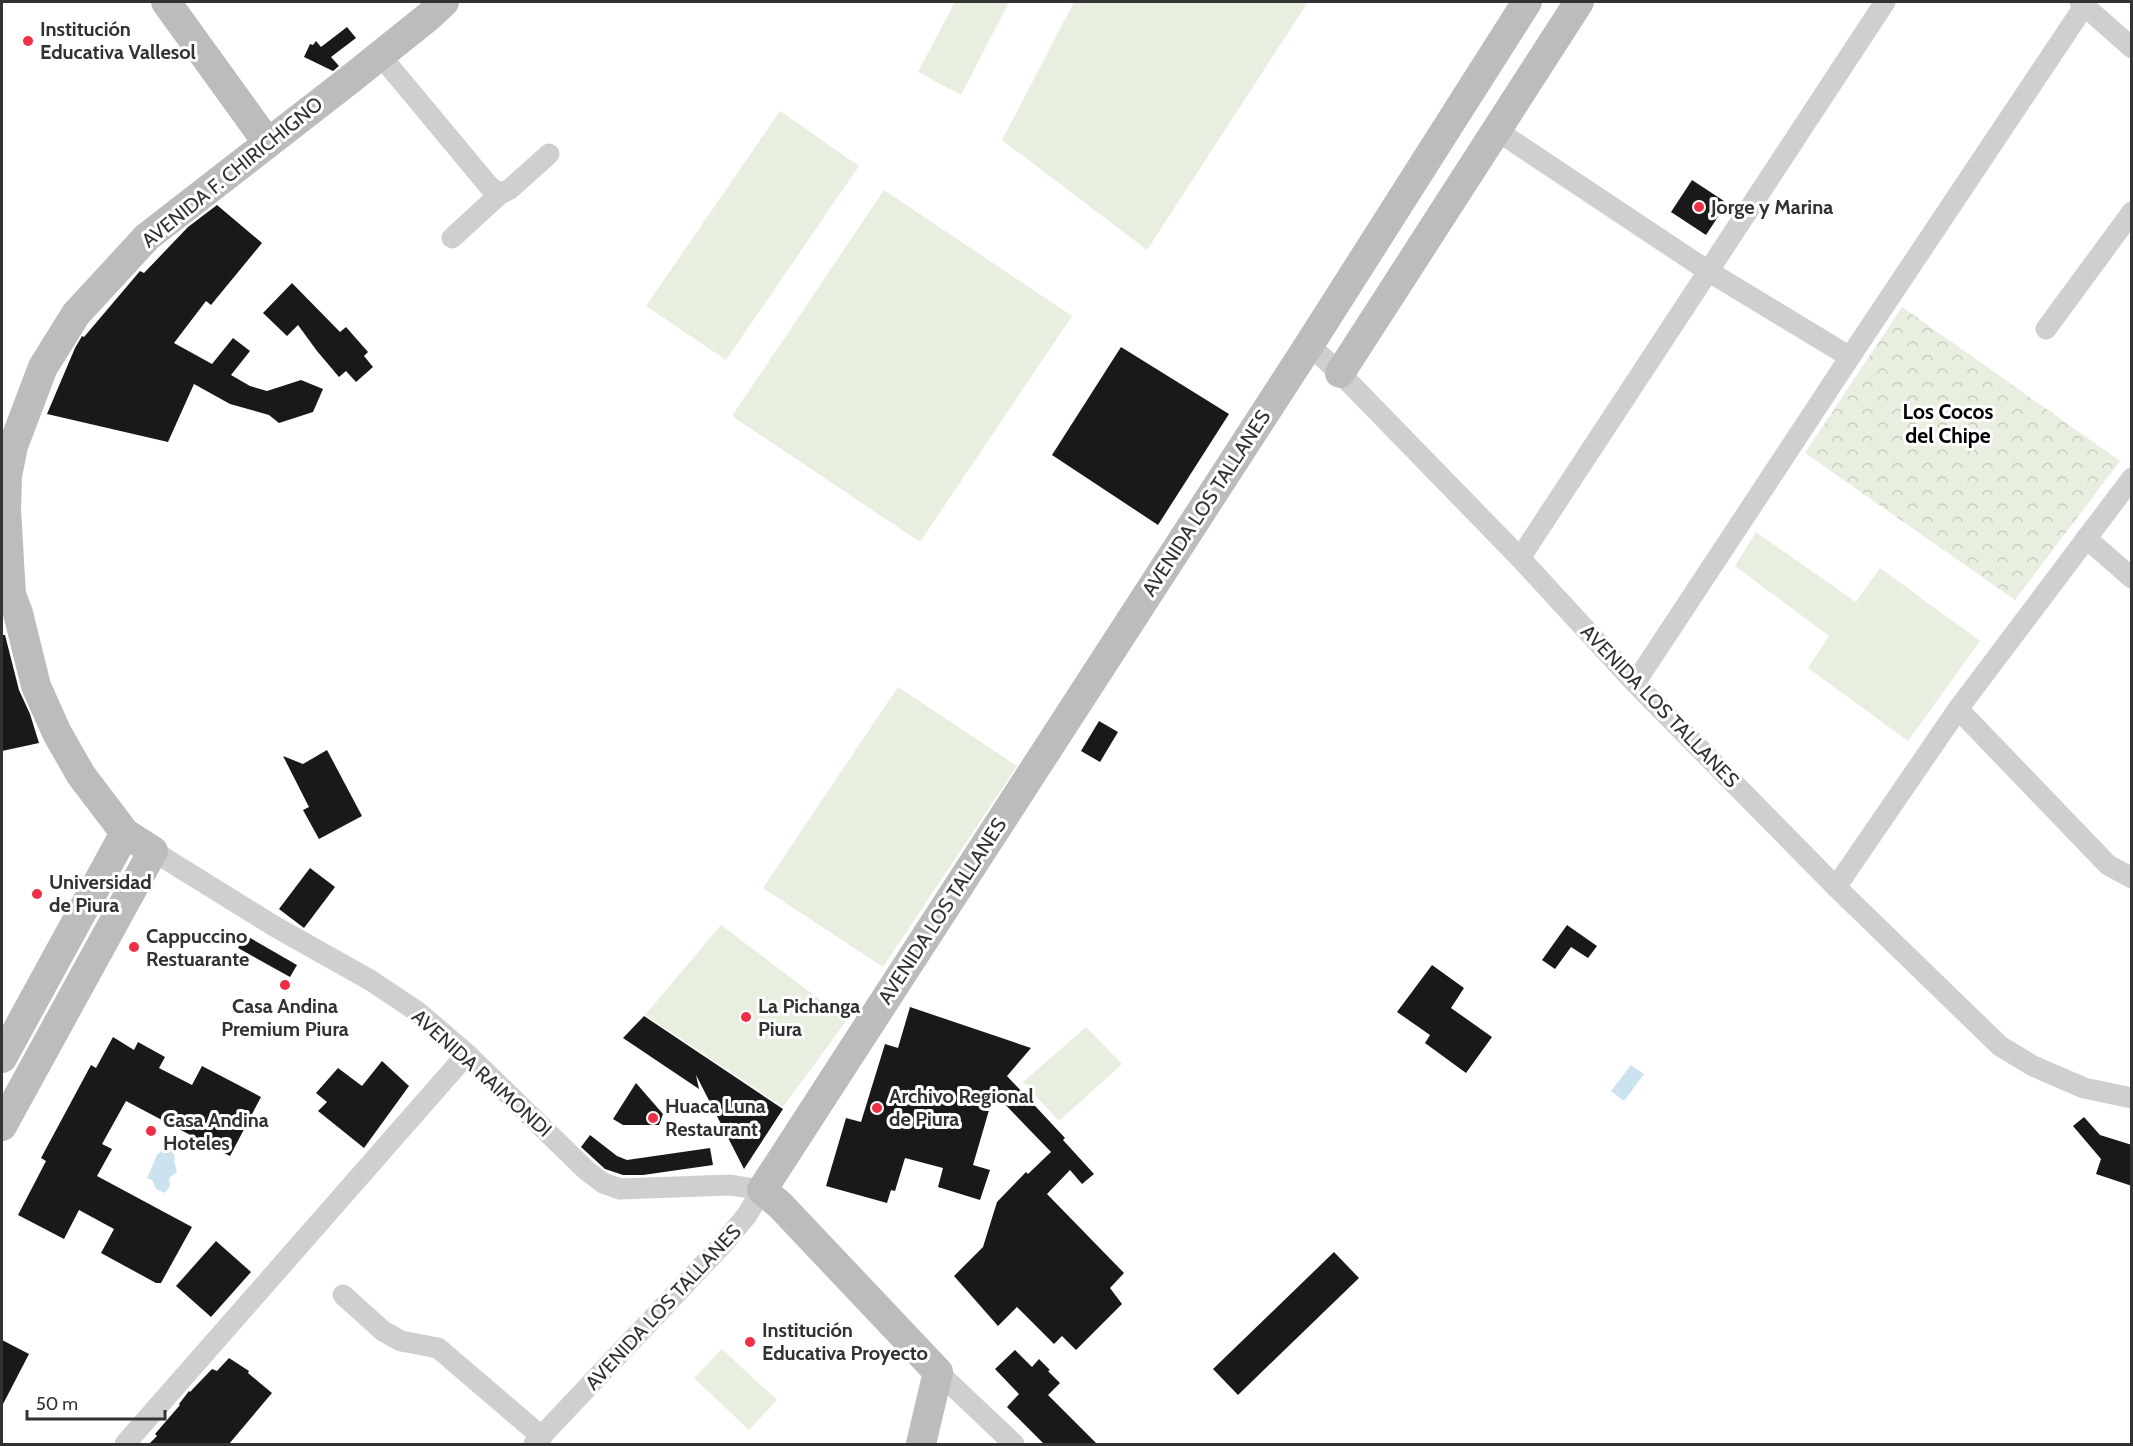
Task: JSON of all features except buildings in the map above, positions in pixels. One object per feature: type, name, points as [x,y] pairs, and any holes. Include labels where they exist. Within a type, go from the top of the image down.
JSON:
[{"type":"street","points":[[166,2],[267,142]]},
{"type":"street","name":"AVENIDA F. CHIRICHIGNO","points":[[124,833],[81,775],[57,733],[36,686],[18,613],[10,595],[6,509],[7,476],[13,446],[43,367],[76,314],[147,237],[380,55],[444,2]]},
{"type":"street","name":"AVENIDA LOS TALLANES","points":[[538,1441],[722,1245],[747,1215],[1309,345],[1527,2]]},
{"type":"street","points":[[1340,373],[1579,2]]},
{"type":"street","points":[[1520,558],[1885,2]]},
{"type":"street","points":[[1635,683],[2083,3],[2132,48]]},
{"type":"street","points":[[380,55],[489,186],[500,194]]},
{"type":"street","points":[[1496,130],[1708,271],[1850,357]]},
{"type":"street","points":[[452,238],[500,194],[510,189],[549,154]]},
{"type":"street","points":[[2046,329],[2132,212]]},
{"type":"street","name":"AVENIDA LOS TALLANES","points":[[1309,345],[1340,373],[1520,558],[1635,683],[1836,887],[2000,1046],[2033,1066],[2084,1088],[2132,1098]]},
{"type":"street","points":[[1836,887],[1958,709],[2132,478]]},
{"type":"street","points":[[2086,538],[2132,578]]},
{"type":"street","points":[[1958,709],[2108,865],[2132,878]]},
{"type":"street","points":[[32,1071],[2,1056],[124,833]]},
{"type":"street","name":"AVENIDA RAIMONDI","points":[[124,833],[274,926],[370,980],[418,1012],[467,1054],[586,1170],[603,1183],[620,1189],[729,1185],[762,1190]]},
{"type":"street","points":[[2,1126],[153,851]]},
{"type":"street","points":[[125,1444],[467,1054]]},
{"type":"street","points":[[762,1190],[780,1205],[938,1372],[1014,1444]]},
{"type":"street","points":[[343,1295],[383,1331],[401,1341],[438,1348],[538,1441]]},
{"type":"street","points":[[921,1444],[938,1372]]},
{"type":"green space","points":[[955,2],[1009,2],[961,95],[918,72]]},
{"type":"green space","points":[[1074,2],[1308,2],[1147,250],[1002,140]]},
{"type":"green space","points":[[780,111],[859,166],[726,360],[646,306]]},
{"type":"green space","points":[[884,190],[1072,316],[920,542],[732,416]]},
{"type":"green space","points":[[1902,307],[2120,461],[2015,600],[1805,453]]},
{"type":"green space","points":[[1756,532],[1856,602],[1880,568],[1980,641],[1908,741],[1808,668],[1829,636],[1735,566]]},
{"type":"green space","points":[[898,687],[1017,766],[883,967],[763,888]]},
{"type":"green space","name":"La Pichanga Piura","points":[[721,925],[847,1020],[783,1107],[645,1015]]},
{"type":"green space","points":[[1086,1027],[1122,1064],[1059,1121],[1023,1082]]},
{"type":"green space","points":[[722,1349],[777,1400],[749,1430],[694,1378]]},
{"type":"water","points":[[1631,1065],[1644,1074],[1624,1101],[1611,1091]]},
{"type":"water","points":[[166,1147],[175,1157],[177,1172],[169,1178],[170,1186],[165,1193],[156,1189],[152,1180],[147,1178],[157,1155]]},
{"type":"place","name":"Institución Educativa Vallesol","points":[[28,41]]},
{"type":"place","name":"Jorge y Marina","points":[[1699,207]]},
{"type":"place","name":"Universidad de Piura","points":[[37,894]]},
{"type":"place","name":"Cappuccino Restuarante","points":[[134,947]]},
{"type":"place","name":"Casa Andina Premium Piura","points":[[285,985]]},
{"type":"place","name":"La Pichanga Piura","points":[[746,1017]]},
{"type":"place","name":"Archivo Regional de Piura","points":[[877,1108]]},
{"type":"place","name":"Huaca Luna Restaurant","points":[[653,1118]]},
{"type":"place","name":"Casa Andina Hoteles","points":[[151,1131]]},
{"type":"place","name":"Institución Educativa Proyecto","points":[[750,1342]]},
{"type":"district","name":"Los Cocos del Chipe","points":[[1948,424]]}]
